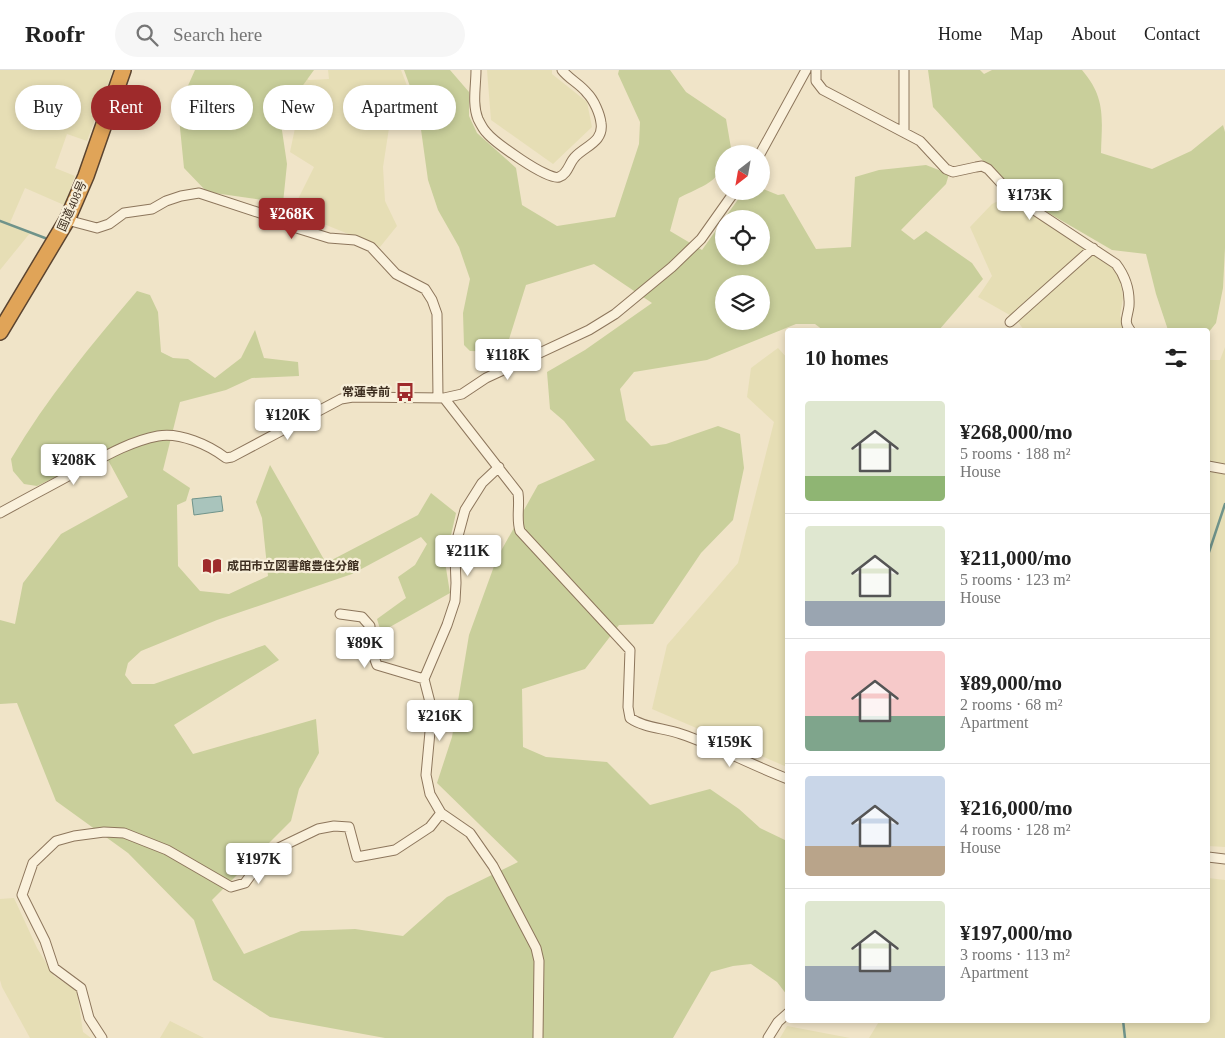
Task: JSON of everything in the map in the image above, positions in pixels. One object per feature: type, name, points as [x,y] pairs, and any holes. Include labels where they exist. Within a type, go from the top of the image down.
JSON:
[{"type":"highway","name":"国道408号","points":[[0,332],[68,220],[86,176],[123,70]]},
{"type":"street","points":[[476,70],[475,109],[478,120],[486,132],[527,164],[550,178],[559,177],[566,172],[574,157],[595,142],[601,134],[602,123],[592,100],[562,70]]},
{"type":"street","points":[[765,145],[806,70]]},
{"type":"street","points":[[816,70],[816,81],[823,90],[920,141],[946,169],[954,172],[982,166],[988,169],[1014,196],[1116,264],[1128,284],[1129,307],[1126,319],[1127,328]]},
{"type":"street","points":[[904,70],[904,131]]},
{"type":"street","points":[[68,220],[97,228],[109,224],[124,213],[152,209],[166,200],[199,193],[260,213],[277,222],[329,238],[355,240],[371,247],[396,274],[425,289],[432,300],[437,314],[441,398],[499,467],[518,493],[520,501],[517,523],[520,531],[630,650],[628,707],[630,718],[639,724],[664,728],[682,734],[785,778]]},
{"type":"street","points":[[0,513],[114,452],[159,436],[170,435],[196,441],[213,448],[226,458],[232,457],[341,399],[353,397],[441,398],[462,394],[486,378],[589,330],[615,314],[672,268],[701,239],[729,200]]},
{"type":"street","points":[[1010,322],[1092,248]]},
{"type":"street","points":[[1210,466],[1225,469]]},
{"type":"street","points":[[499,467],[482,483],[465,510],[455,556],[455,601],[424,678],[432,710],[426,775],[430,794],[441,813],[470,833],[493,866],[536,948],[539,961],[538,1038]]},
{"type":"street","points":[[340,614],[362,617],[370,626],[370,646],[376,665],[424,678]]},
{"type":"street","points":[[102,1038],[89,1018],[81,988],[54,968],[45,942],[22,895],[33,863],[56,840],[104,832],[124,833],[167,850],[232,887],[245,883],[266,854],[318,829],[334,826],[349,827],[357,857],[395,850],[430,827],[441,813]]},
{"type":"street","points":[[1210,857],[1225,859]]},
{"type":"street","points":[[768,1038],[778,1022],[785,1016]]},
{"type":"shaded area","points":[[0,70],[113,70],[108,85],[91,85],[91,130],[87,141],[67,134],[55,168],[75,176],[64,205],[25,188],[9,225],[30,233],[0,270]]},
{"type":"shaded area","points":[[328,70],[401,70],[407,85],[343,85],[343,130],[389,130],[383,167],[385,201],[397,226],[380,247],[319,222],[298,199],[314,167],[290,152],[295,130],[333,130],[333,85],[289,85],[298,73],[309,80],[329,79]]},
{"type":"shaded area","points":[[487,70],[552,70],[552,74],[587,102],[592,127],[553,164],[491,120]]},
{"type":"shaded area","points":[[1011,195],[1115,269],[1121,283],[1123,298],[1120,316],[1126,328],[1022,328],[1015,318],[978,297],[992,276],[970,227],[992,204]]},
{"type":"shaded area","points":[[1225,347],[1225,847],[1210,846],[1210,360],[1220,360]]},
{"type":"shaded area","points":[[778,348],[785,356],[785,766],[652,709],[667,645],[738,563],[774,422],[747,397],[751,368]]},
{"type":"shaded area","points":[[1210,878],[1225,880],[1225,1038],[869,1038],[878,1023],[1210,1023]]},
{"type":"shaded area","points":[[14,898],[37,948],[54,976],[77,991],[83,1032],[91,1038],[30,1038],[0,980],[0,899]]},
{"type":"shaded area","points":[[170,1021],[204,1038],[160,1038]]},
{"type":"shaded area","points":[[787,1026],[850,1038],[780,1038]]},
{"type":"green space","points":[[195,70],[314,70],[303,85],[263,85],[263,130],[282,130],[287,164],[283,203],[207,192],[184,168],[180,130],[253,130],[253,85],[188,85]]},
{"type":"green space","points":[[404,70],[450,70],[469,92],[469,116],[477,133],[516,168],[522,205],[557,226],[615,217],[639,144],[640,122],[618,74],[619,70],[670,70],[686,92],[726,119],[730,145],[715,145],[715,178],[679,198],[670,231],[702,250],[715,232],[715,265],[770,265],[770,210],[730,210],[738,200],[770,200],[770,192],[778,195],[784,194],[816,249],[851,247],[855,177],[879,170],[926,165],[949,174],[946,184],[901,230],[914,240],[926,231],[972,263],[983,279],[941,328],[820,328],[815,324],[796,324],[707,360],[634,372],[620,389],[626,420],[651,446],[666,444],[718,426],[740,434],[744,468],[733,520],[701,553],[653,624],[619,625],[585,669],[522,689],[523,747],[546,757],[607,762],[650,805],[710,789],[739,809],[760,828],[785,840],[785,992],[777,982],[751,964],[733,966],[711,972],[673,1038],[385,1038],[270,1017],[213,980],[194,920],[128,853],[56,801],[17,703],[0,704],[0,620],[15,624],[23,583],[61,534],[128,497],[102,449],[64,473],[37,486],[24,484],[13,471],[11,459],[55,393],[86,352],[137,291],[150,295],[158,312],[161,352],[173,358],[188,359],[215,378],[241,358],[255,330],[264,358],[298,362],[299,376],[252,378],[226,390],[180,402],[163,470],[190,488],[186,501],[177,505],[178,566],[200,591],[229,594],[268,576],[262,518],[256,502],[270,465],[326,563],[418,515],[431,493],[456,513],[445,562],[450,593],[381,632],[377,619],[406,598],[398,577],[415,565],[427,544],[421,537],[352,574],[217,620],[141,651],[128,663],[125,675],[132,684],[154,684],[265,645],[279,660],[174,725],[193,754],[316,719],[319,753],[299,789],[291,821],[212,900],[244,954],[301,931],[355,929],[403,936],[447,897],[518,862],[437,783],[452,737],[469,635],[497,558],[538,485],[595,460],[564,421],[550,409],[547,372],[585,350],[652,303],[594,264],[526,285],[505,352],[470,351],[464,345],[463,313],[470,279],[459,247],[438,210],[428,180],[421,130],[456,130],[456,85],[410,85]]},
{"type":"green space","points":[[928,70],[980,70],[984,74],[992,70],[1082,70],[1090,80],[1099,99],[1102,119],[1101,153],[1152,169],[1191,151],[1223,125],[1225,132],[1225,248],[1223,288],[1216,323],[1210,330],[1210,328],[1167,328],[1146,254],[1112,250],[1011,191],[933,107]]},
{"type":"water","points":[[221,496],[223,511],[194,515],[192,499]]},
{"type":"waterway","points":[[0,221],[45,238]]},
{"type":"waterway","points":[[1210,549],[1225,504]]},
{"type":"waterway","points":[[1123,1023],[1125,1038]]},
{"type":"place","name":"常蓮寺前","points":[[405,392]]},
{"type":"place","name":"成田市立図書館豊住分館","points":[[212,566]]}]
